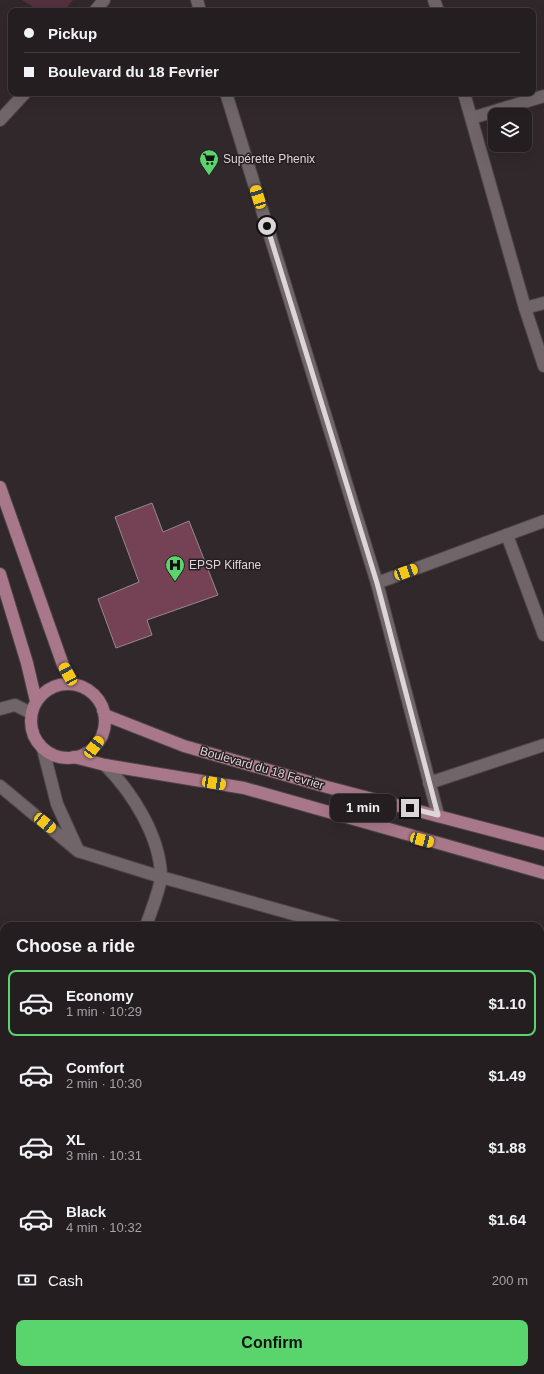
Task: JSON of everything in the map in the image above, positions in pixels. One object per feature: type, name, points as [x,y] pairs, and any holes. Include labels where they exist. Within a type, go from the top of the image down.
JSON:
[{"type":"main road","points":[[0,487],[57,650],[73,684]]},
{"type":"main road","points":[[0,574],[27,663],[36,701]]},
{"type":"main road","points":[[73,684],[92,692],[103,710],[104,729],[94,747],[85,754],[64,758],[53,755],[43,749],[32,732],[31,713],[36,701],[43,692],[52,686],[73,684]]},
{"type":"main road","name":"Boulevard du 18 Fevrier","points":[[103,710],[105,715],[184,746],[327,787],[544,844]]},
{"type":"main road","name":"Boulevard du 18 Fevrier","points":[[74,757],[105,765],[244,788],[544,873]]},
{"type":"street","points":[[97,8],[104,0]]},
{"type":"street","points":[[0,120],[22,96]]},
{"type":"street","points":[[227,96],[377,583],[438,815]]},
{"type":"street","points":[[465,96],[525,308],[544,366]]},
{"type":"street","points":[[472,118],[544,96]]},
{"type":"street","points":[[525,308],[544,303]]},
{"type":"street","points":[[377,583],[544,521]]},
{"type":"street","points":[[507,535],[544,635]]},
{"type":"street","points":[[0,709],[15,705],[31,713]]},
{"type":"street","points":[[429,783],[544,745]]},
{"type":"street","points":[[43,749],[57,804],[78,851]]},
{"type":"street","points":[[105,765],[119,779],[147,823],[156,849],[161,877],[147,922]]},
{"type":"street","points":[[0,786],[78,851],[161,877],[322,922]]},
{"type":"shaded area","points":[[22,0],[73,0],[66,8],[34,8]]},
{"type":"building","name":"EPSP Kiffane","points":[[152,503],[163,532],[189,521],[218,595],[147,620],[152,635],[116,648],[98,599],[139,582],[115,517]]},
{"type":"place","name":"Supérette Phenix","points":[[209,176]]},
{"type":"place","name":"EPSP Kiffane","points":[[175,582]]},
{"type":"route","points":[[267,226],[377,583],[438,815],[410,808]]}]
